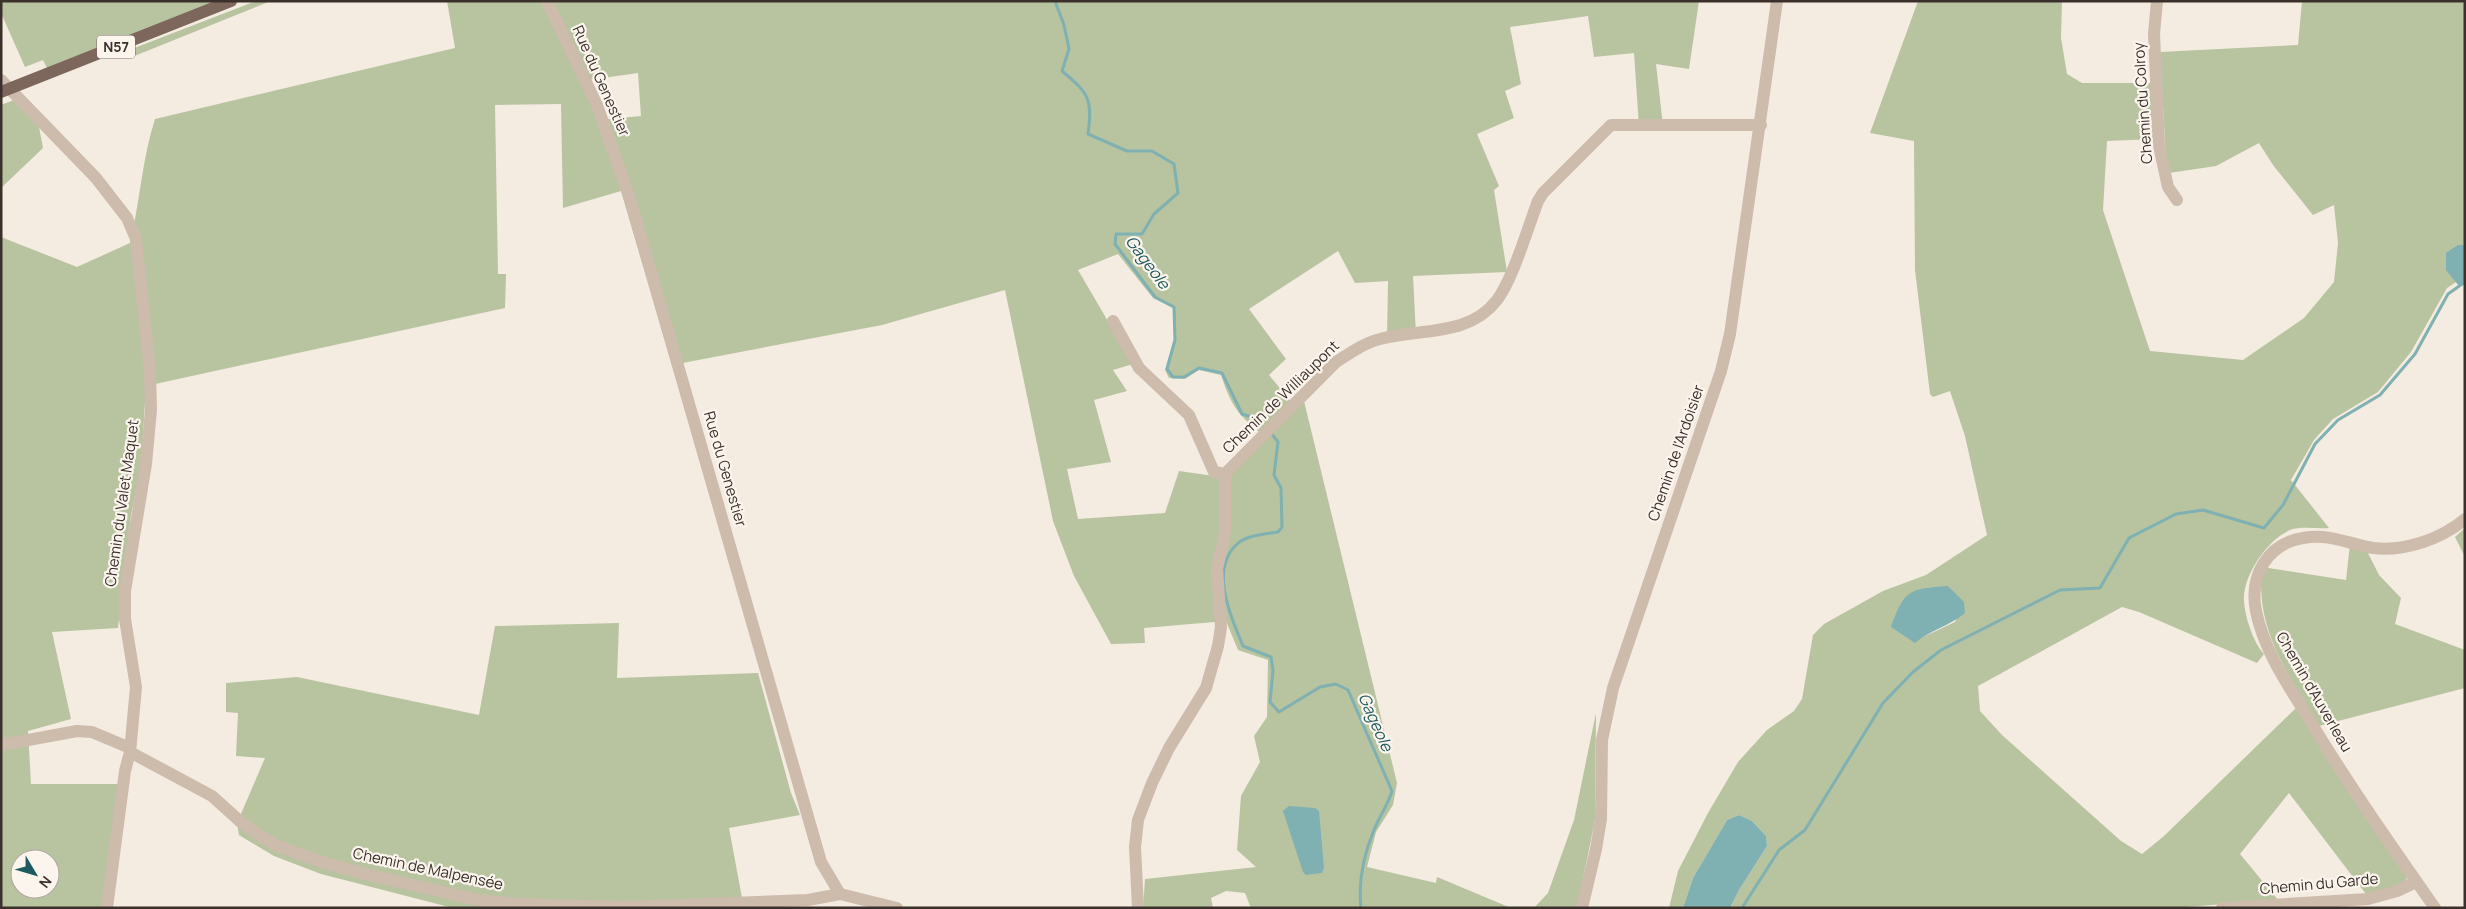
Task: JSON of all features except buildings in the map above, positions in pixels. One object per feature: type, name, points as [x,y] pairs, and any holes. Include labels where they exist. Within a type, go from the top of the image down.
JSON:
[{"type":"main road","name":"N57","points":[[4,87],[231,1]]},
{"type":"street","name":"Rue du Genestier","points":[[547,1],[597,105],[614,151],[821,862],[840,894]]},
{"type":"street","name":"Chemin de l'Ardoisier","points":[[1582,908],[1601,819],[1602,740],[1606,716],[1623,656],[1721,371],[1737,299],[1777,1]]},
{"type":"street","name":"Chemin du Colroy","points":[[2157,1],[2154,34],[2160,146],[2168,187],[2177,200]]},
{"type":"street","name":"Chemin du Valet Maquet","points":[[4,87],[96,178],[127,218],[136,239],[150,371],[151,410],[146,464],[125,591],[126,619],[136,687],[130,750],[125,771],[107,908]]},
{"type":"street","name":"Chemin de Williaupont","points":[[1138,908],[1135,847],[1138,820],[1152,783],[1169,748],[1206,688],[1218,646],[1220,627],[1217,569],[1225,532],[1225,474],[1272,424],[1336,362],[1353,351],[1379,339],[1437,332],[1458,326],[1477,318],[1489,309],[1503,291],[1538,201],[1543,193],[1611,125],[1761,125]]},
{"type":"street","name":"Chemin de Williaupont","points":[[1113,321],[1139,368],[1189,415],[1214,472],[1225,474]]},
{"type":"street","name":"Chemin d'Auverleau","points":[[2434,908],[2344,778],[2269,651],[2256,609],[2255,586],[2258,574],[2266,558],[2278,548],[2293,540],[2322,536],[2372,548],[2399,548],[2443,534],[2465,519]]},
{"type":"street","name":"Chemin de Malpensée","points":[[1,745],[60,732],[84,731],[103,736],[212,796],[243,824],[275,845],[322,862],[420,888],[498,902],[584,907],[808,904],[840,894]]},
{"type":"street","name":"Chemin du Garde","points":[[2222,908],[2368,899],[2391,893],[2416,882]]},
{"type":"street","points":[[840,894],[896,908]]},
{"type":"green space","points":[[1,1],[217,1],[47,68],[43,60],[25,67],[1,13]]},
{"type":"green space","points":[[256,1],[271,1],[127,59],[124,52]]},
{"type":"green space","points":[[447,1],[1699,1],[1689,69],[1656,64],[1663,126],[1639,126],[1634,53],[1594,57],[1588,16],[1510,27],[1521,84],[1505,91],[1514,118],[1477,134],[1499,186],[1494,190],[1507,272],[1413,276],[1416,335],[1387,338],[1388,281],[1355,283],[1338,251],[1249,309],[1286,359],[1269,375],[1294,405],[1303,397],[1397,783],[1393,805],[1376,832],[1367,867],[1436,883],[1437,877],[1511,908],[1251,908],[1245,893],[1226,891],[1211,898],[1213,908],[1143,908],[1145,879],[1256,867],[1237,850],[1241,796],[1260,762],[1254,736],[1267,717],[1268,660],[1238,650],[1226,621],[1144,628],[1145,643],[1111,644],[1074,576],[1053,521],[1005,290],[882,325],[672,365],[621,191],[563,208],[561,104],[495,105],[498,274],[506,274],[505,308],[146,386],[141,466],[131,515],[118,628],[52,632],[71,719],[28,731],[31,784],[126,784],[111,908],[1,908],[1,237],[77,267],[130,243],[147,149],[155,119],[455,48]],"holes":[[[638,73],[641,116],[598,120],[581,81]],[[1118,254],[1153,298],[1173,308],[1174,339],[1165,370],[1169,378],[1185,379],[1199,370],[1221,375],[1236,409],[1247,422],[1264,436],[1228,478],[1179,471],[1165,513],[1078,519],[1067,469],[1111,462],[1094,400],[1127,391],[1113,370],[1133,364],[1078,270]]]},
{"type":"green space","points":[[1918,1],[2062,1],[2061,38],[2067,74],[2082,83],[2154,83],[2154,139],[2107,141],[2103,210],[2150,351],[2243,360],[2304,318],[2334,282],[2338,243],[2334,205],[2313,215],[2273,165],[2259,143],[2216,166],[2169,173],[2166,160],[2160,52],[2298,45],[2302,1],[2465,1],[2465,276],[2447,288],[2411,352],[2378,392],[2333,419],[2314,440],[2291,480],[2329,528],[2290,530],[2273,541],[2252,570],[2244,591],[2244,601],[2253,636],[2264,654],[2257,663],[2139,612],[2122,607],[1978,686],[1980,711],[2002,735],[2121,841],[2142,854],[2164,836],[2296,708],[2407,875],[2406,882],[2400,887],[2366,894],[2289,793],[2240,854],[2278,900],[2172,908],[1730,908],[1767,846],[1766,836],[1752,821],[1739,815],[1727,820],[1693,878],[1683,908],[1669,908],[1678,871],[1708,813],[1738,762],[1767,730],[1794,711],[1802,699],[1813,635],[1824,624],[1883,591],[1926,575],[1987,535],[1965,436],[1950,391],[1933,397],[1930,394],[1915,270],[1914,141],[1870,133]],"holes":[[[1964,602],[1955,622],[1921,638]]]},
{"type":"green space","points":[[14,100],[39,127],[43,148],[1,188],[1,105]]},
{"type":"green space","points":[[2465,528],[2465,557],[2455,537]]},
{"type":"green space","points":[[2350,544],[2366,549],[2379,575],[2401,598],[2395,624],[2465,650],[2465,688],[2319,726],[2276,651],[2264,611],[2261,590],[2262,567],[2346,580]]},
{"type":"green space","points":[[619,623],[617,678],[758,673],[791,793],[800,815],[729,828],[742,898],[532,908],[453,908],[321,874],[274,856],[239,835],[237,823],[265,758],[236,756],[238,713],[226,712],[226,683],[297,677],[479,715],[495,626]]},
{"type":"green space","points":[[1596,713],[1595,820],[1577,908],[1534,908],[1548,893],[1574,820]]},
{"type":"water","points":[[2458,245],[2465,245],[2465,282],[2459,286],[2446,270],[2446,253]]},
{"type":"water","points":[[1948,586],[1964,602],[1965,613],[1915,643],[1891,627],[1900,605],[1910,593],[1925,588]]},
{"type":"water","points":[[1289,806],[1315,808],[1319,811],[1324,868],[1322,873],[1306,875],[1303,872],[1283,811]]},
{"type":"water","points":[[1739,815],[1752,821],[1766,836],[1767,846],[1730,908],[1683,908],[1693,878],[1727,820]]},
{"type":"waterway","name":"Gageole","points":[[1055,1],[1064,25],[1069,49],[1062,71],[1078,85],[1087,97],[1090,112],[1088,134],[1127,151],[1152,151],[1174,164],[1178,193],[1154,214],[1142,234],[1116,234],[1115,244],[1155,297],[1174,307],[1175,340],[1167,369],[1173,377],[1184,377],[1199,368],[1222,373],[1242,414],[1261,420]]},
{"type":"waterway","points":[[1742,908],[1779,850],[1805,830],[1883,703],[1913,672],[1941,650],[2060,590],[2100,588],[2129,538],[2176,514],[2203,510],[2264,528],[2283,505],[2315,444],[2338,420],[2380,395],[2415,354],[2448,294],[2465,282]]},
{"type":"waterway","name":"Gageole","points":[[1271,433],[1278,442],[1274,475],[1281,488],[1282,527],[1278,532],[1251,537],[1237,544],[1229,555],[1224,567],[1225,594],[1228,608],[1243,646],[1271,657],[1273,671],[1270,702],[1279,712],[1320,687],[1336,684],[1348,690],[1392,791],[1367,849],[1361,878],[1361,908]]}]
